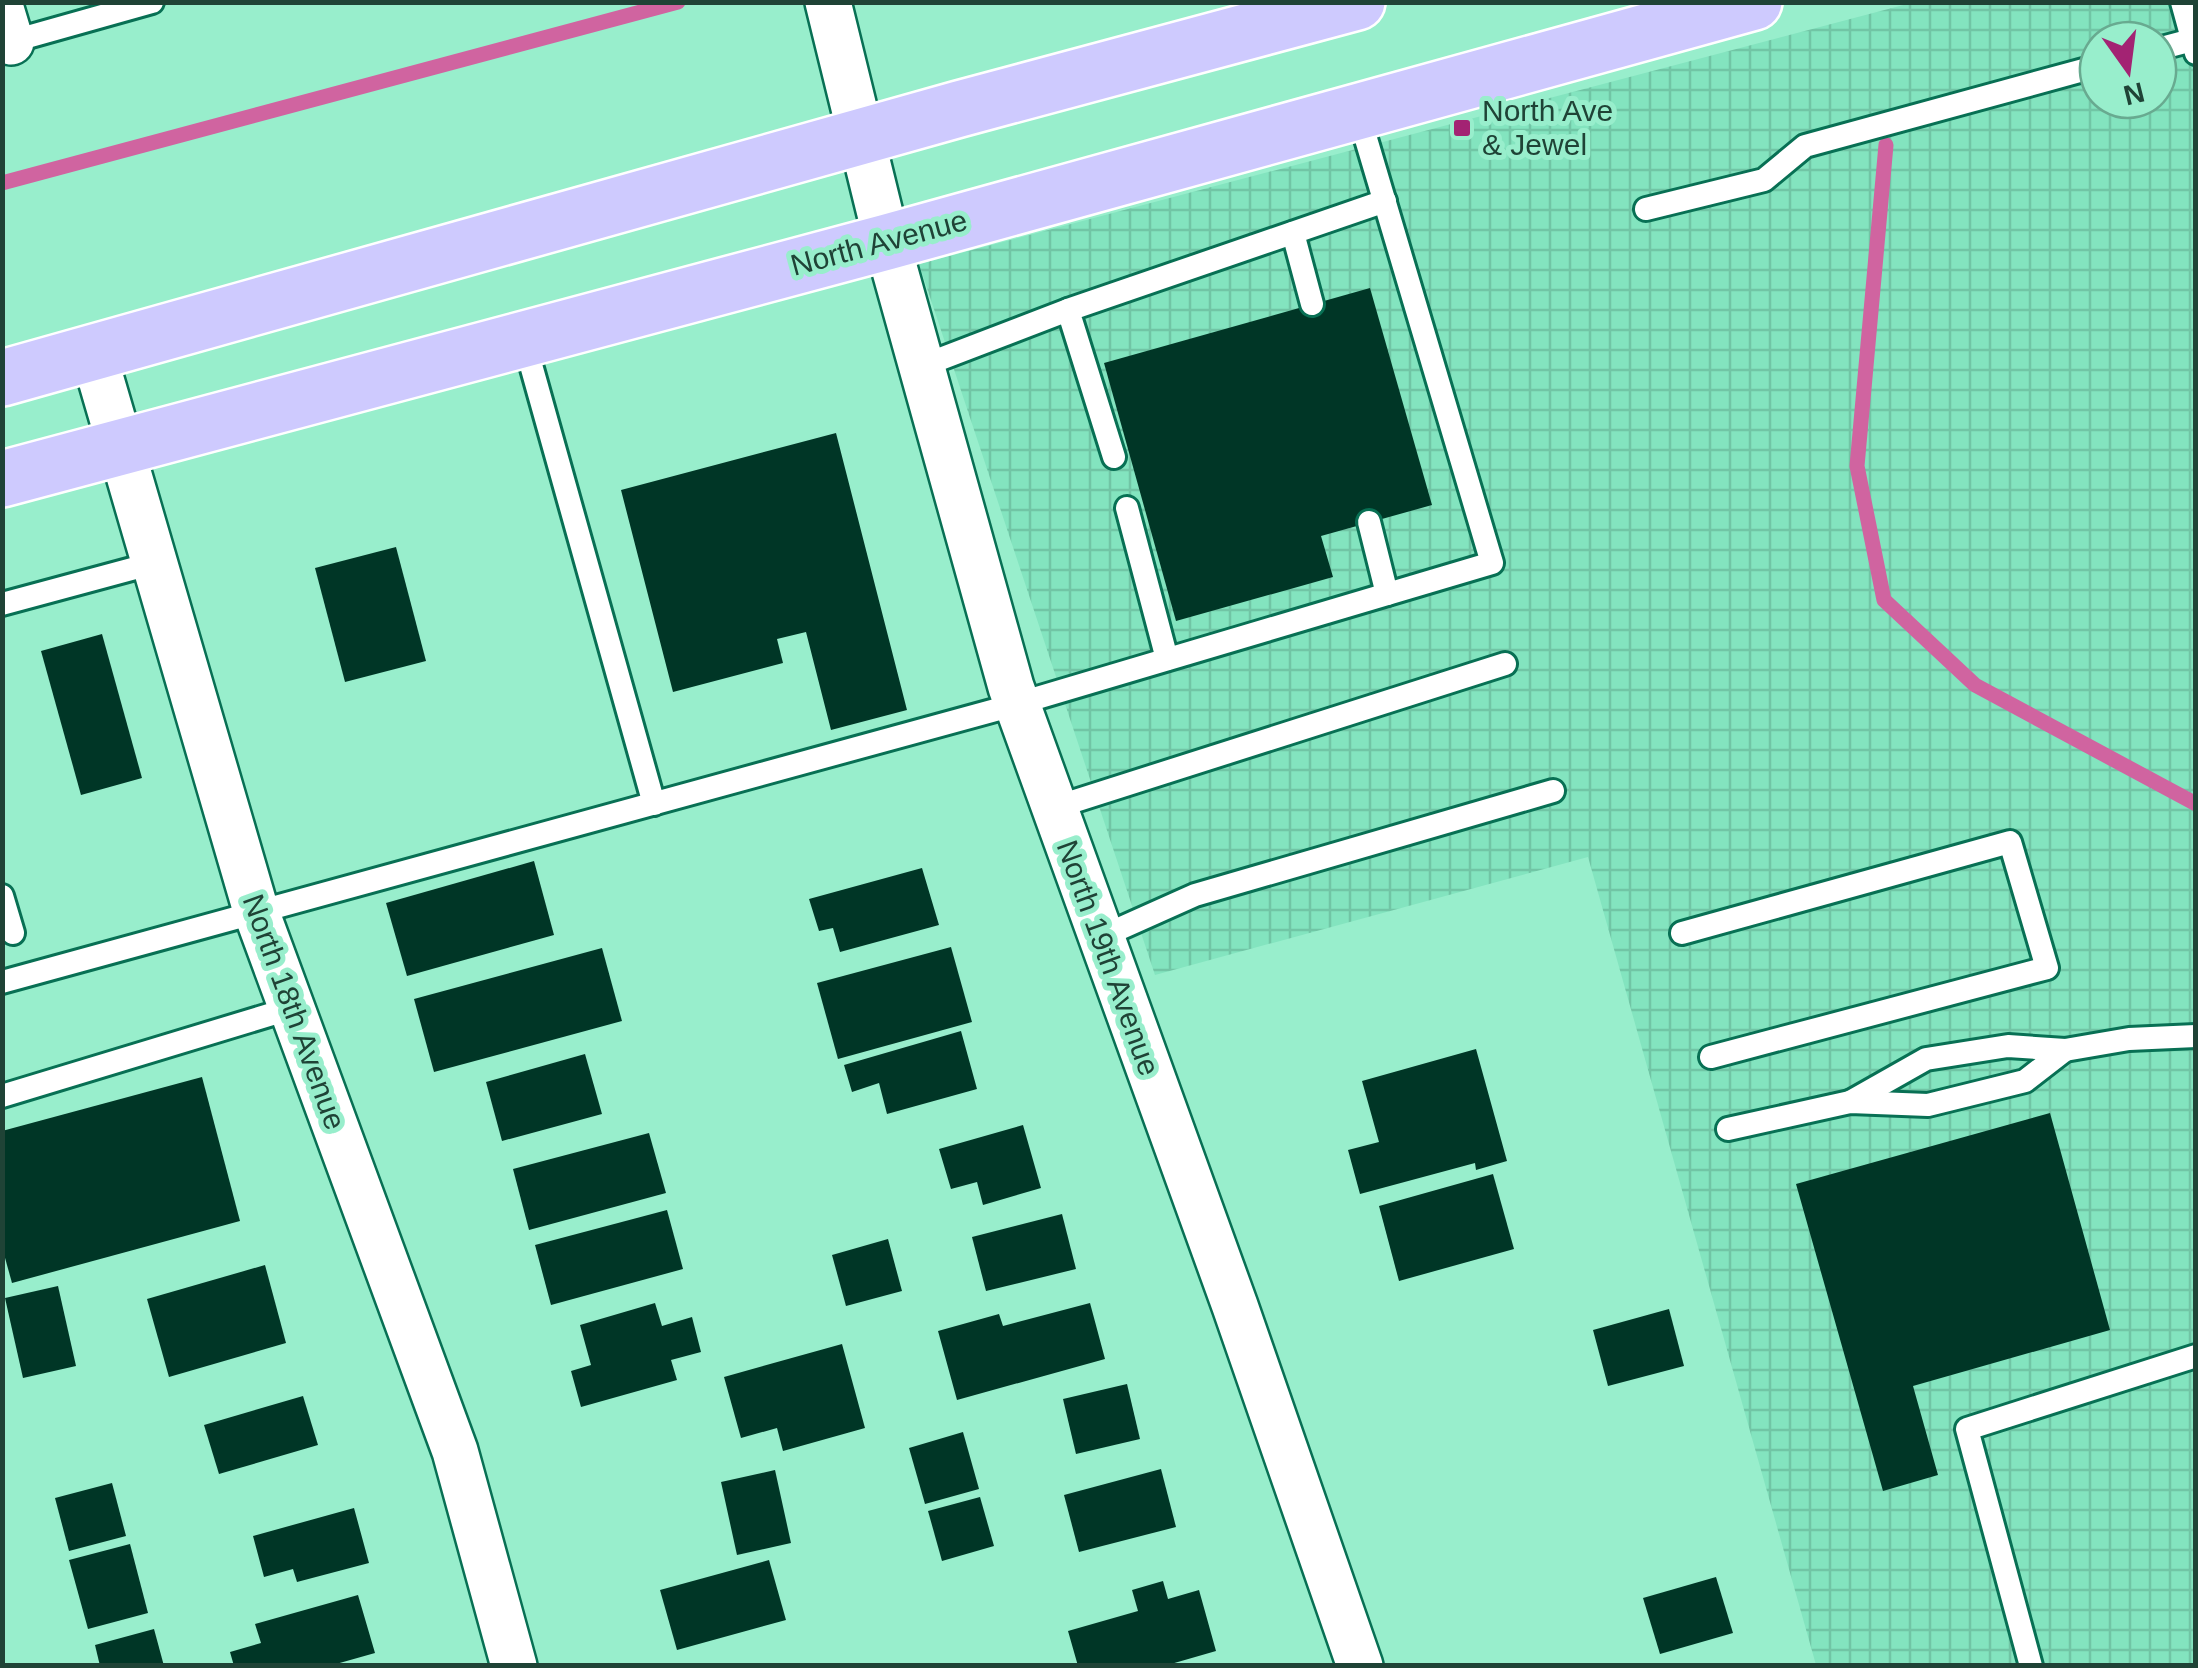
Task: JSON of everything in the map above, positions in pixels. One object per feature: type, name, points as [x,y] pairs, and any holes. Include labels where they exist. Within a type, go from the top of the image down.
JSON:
[{"type":"main road","points":[[2,378],[1357,2]]},
{"type":"main road","name":"North Avenue","points":[[2,479],[887,242],[1754,2]]},
{"type":"street","name":"North 19th Avenue","points":[[828,2],[887,242],[1017,704],[1235,1306],[1360,1666]]},
{"type":"street","name":"North 18th Avenue","points":[[93,352],[256,911],[456,1451],[514,1666]]},
{"type":"lane","points":[[5,33],[152,2]]},
{"type":"lane","points":[[2182,2],[2194,47]]},
{"type":"lane","points":[[1646,209],[1764,180],[1806,146],[2078,71]]},
{"type":"lane","points":[[2,982],[1017,704],[1492,563],[1358,112]]},
{"type":"lane","points":[[922,366],[1068,310],[1385,202]]},
{"type":"lane","points":[[1293,233],[1312,304]]},
{"type":"lane","points":[[1068,310],[1114,458]]},
{"type":"lane","points":[[524,339],[654,804]]},
{"type":"lane","points":[[1127,508],[1167,659]]},
{"type":"lane","points":[[1369,522],[1387,594]]},
{"type":"lane","points":[[2,604],[154,563]]},
{"type":"lane","points":[[1053,808],[1504,664]]},
{"type":"lane","points":[[1101,937],[1195,895],[1553,791]]},
{"type":"lane","points":[[1682,932],[2010,842],[2047,968],[1712,1057]]},
{"type":"lane","points":[[2,896],[12,932]]},
{"type":"lane","points":[[2,1096],[292,1008]]},
{"type":"lane","points":[[1850,1102],[1926,1058],[2008,1046],[2065,1050],[2129,1039],[2196,1036]]},
{"type":"lane","points":[[1728,1129],[1850,1102],[1928,1105],[2024,1081],[2065,1050]]},
{"type":"lane","points":[[2031,1666],[1966,1429],[2196,1356]]},
{"type":"shaded area","points":[[1911,3],[2195,3],[2195,1665],[1816,1665],[1588,857],[1155,975],[919,264]]},
{"type":"building","points":[[1370,288],[1432,505],[1321,536],[1333,577],[1176,621],[1104,363]]},
{"type":"building","points":[[836,433],[907,710],[831,730],[806,632],[777,639],[783,663],[673,692],[621,490]]},
{"type":"building","points":[[396,547],[426,661],[345,682],[315,568]]},
{"type":"building","points":[[102,634],[142,778],[81,795],[41,651]]},
{"type":"building","points":[[534,861],[554,935],[407,976],[386,903]]},
{"type":"building","points":[[922,868],[939,925],[840,952],[833,928],[819,931],[809,899]]},
{"type":"building","points":[[951,947],[972,1022],[838,1059],[817,983]]},
{"type":"building","points":[[602,948],[622,1021],[434,1072],[414,999]]},
{"type":"building","points":[[961,1031],[977,1089],[887,1114],[879,1083],[852,1092],[844,1065]]},
{"type":"building","points":[[1476,1049],[1507,1161],[1476,1170],[1475,1163],[1360,1194],[1348,1150],[1379,1142],[1362,1081]]},
{"type":"building","points":[[585,1054],[602,1114],[502,1141],[486,1082]]},
{"type":"building","points":[[202,1077],[240,1221],[12,1283],[2,1247],[2,1131]]},
{"type":"building","points":[[2050,1113],[2110,1330],[1913,1386],[1938,1475],[1883,1491],[1796,1184]]},
{"type":"building","points":[[1023,1125],[1041,1188],[983,1205],[977,1182],[951,1189],[939,1149]]},
{"type":"building","points":[[649,1133],[666,1193],[529,1230],[513,1169]]},
{"type":"building","points":[[1493,1174],[1514,1249],[1399,1281],[1379,1206]]},
{"type":"building","points":[[667,1210],[683,1269],[551,1305],[535,1245]]},
{"type":"building","points":[[1062,1214],[1076,1269],[986,1291],[972,1237]]},
{"type":"building","points":[[888,1239],[902,1291],[846,1306],[832,1255]]},
{"type":"building","points":[[265,1265],[286,1343],[169,1377],[147,1299]]},
{"type":"building","points":[[58,1286],[76,1366],[23,1378],[5,1298]]},
{"type":"building","points":[[655,1303],[662,1326],[692,1317],[701,1352],[671,1360],[677,1380],[581,1407],[571,1371],[591,1365],[580,1325]]},
{"type":"building","points":[[1090,1303],[1105,1359],[957,1400],[938,1331],[999,1314],[1003,1326]]},
{"type":"building","points":[[1669,1309],[1684,1366],[1608,1386],[1593,1330]]},
{"type":"building","points":[[842,1344],[865,1428],[783,1451],[777,1428],[741,1438],[724,1377]]},
{"type":"building","points":[[1127,1384],[1140,1439],[1076,1454],[1063,1399]]},
{"type":"building","points":[[303,1396],[318,1445],[219,1474],[204,1425]]},
{"type":"building","points":[[963,1432],[979,1489],[925,1504],[909,1448]]},
{"type":"building","points":[[1161,1469],[1176,1527],[1079,1552],[1064,1495]]},
{"type":"building","points":[[775,1470],[791,1543],[737,1555],[721,1482]]},
{"type":"building","points":[[112,1483],[126,1536],[69,1551],[55,1498]]},
{"type":"building","points":[[980,1497],[994,1546],[942,1561],[928,1511]]},
{"type":"building","points":[[354,1508],[369,1563],[297,1582],[293,1569],[264,1577],[253,1536]]},
{"type":"building","points":[[130,1544],[148,1613],[88,1629],[69,1560]]},
{"type":"building","points":[[769,1560],[786,1620],[677,1650],[660,1590]]},
{"type":"building","points":[[1716,1577],[1733,1633],[1660,1654],[1643,1598]]},
{"type":"building","points":[[1163,1581],[1168,1599],[1199,1590],[1216,1651],[1164,1666],[1078,1666],[1068,1631],[1138,1611],[1132,1590]]},
{"type":"building","points":[[358,1595],[375,1653],[329,1666],[234,1666],[230,1652],[261,1643],[255,1624]]},
{"type":"building","points":[[154,1629],[164,1666],[100,1666],[95,1645]]},
{"type":"waterway","points":[[2,183],[678,2]]},
{"type":"waterway","points":[[1886,145],[1857,466],[1884,600],[1975,685],[2196,804]]},
{"type":"place","name":"North Ave & Jewel","points":[[1462,128]]}]
